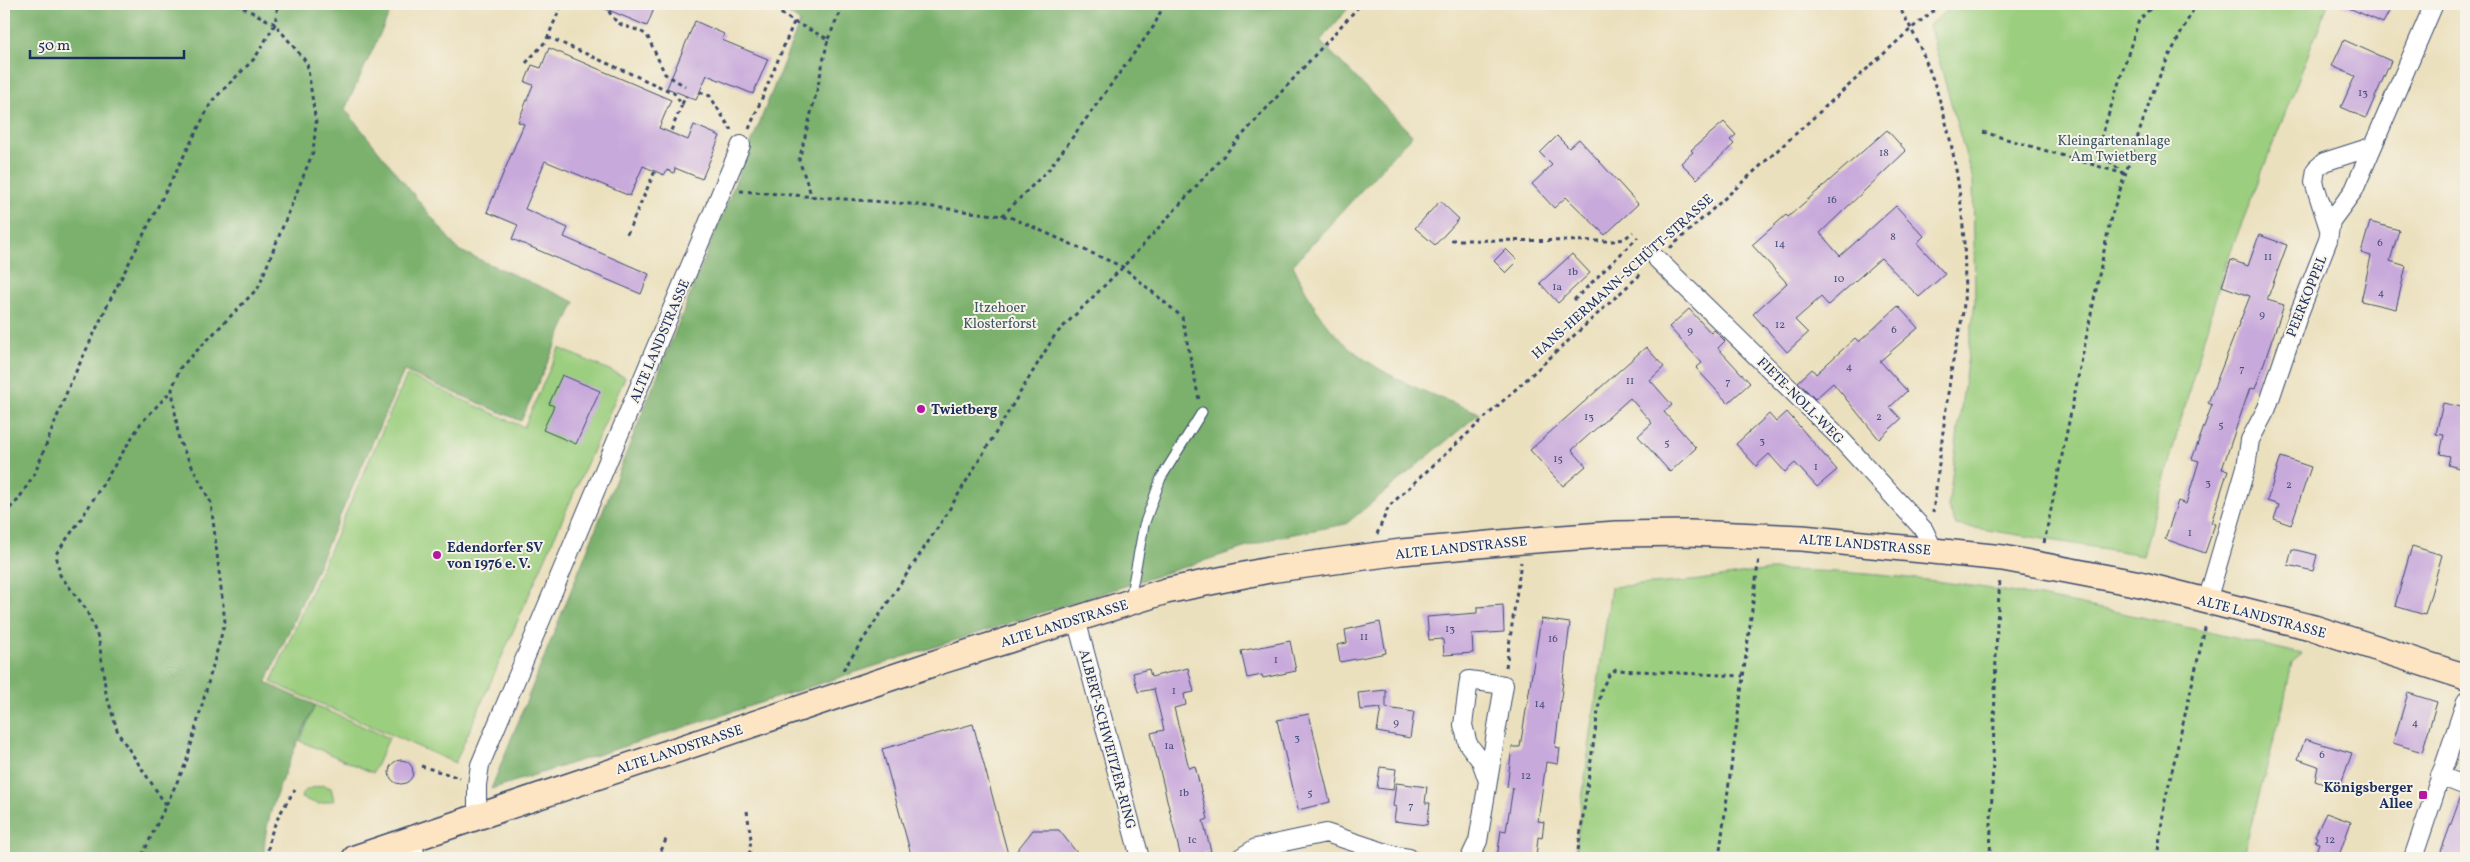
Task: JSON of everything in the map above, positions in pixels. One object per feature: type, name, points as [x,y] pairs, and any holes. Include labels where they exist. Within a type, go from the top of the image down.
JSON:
[{"type":"street","name":"PEERKOPPEL","points":[[2210,601],[2246,468],[2250,440],[2267,408],[2291,335],[2328,240],[2331,222],[2354,190],[2434,4]]},
{"type":"street","name":"ALTE LANDSTRASSE","points":[[477,817],[477,785],[480,765],[741,145]]},
{"type":"street","points":[[2329,228],[2314,182],[2316,169],[2324,162],[2371,147]]},
{"type":"street","name":"FIETE-NOLL-WEG","points":[[1657,259],[1838,436],[1924,530],[1932,546]]},
{"type":"street","name":"ALTE LANDSTRASSE","points":[[355,858],[414,848],[477,817],[938,662],[1130,602],[1208,581],[1269,570],[1371,556],[1522,541],[1632,533],[1761,536],[1932,546],[2140,584],[2210,601],[2314,628],[2466,677]]},
{"type":"street","name":"ALBERT-SCHWEITZER-RING","points":[[1076,619],[1140,858]]},
{"type":"street","points":[[1470,858],[1478,841],[1488,781],[1504,685],[1469,680],[1462,725],[1468,744],[1481,761],[1488,781]]},
{"type":"street","points":[[2413,858],[2466,701]]},
{"type":"street","points":[[2440,776],[2466,786]]},
{"type":"street","points":[[1240,858],[1256,848],[1333,833],[1396,856],[1409,858]]},
{"type":"lane","points":[[1130,602],[1144,526],[1158,486],[1202,412]]},
{"type":"path","points":[[166,805],[118,733],[106,693],[99,640],[86,609],[60,575],[56,554],[81,519],[141,422],[172,390],[180,368],[258,288],[313,152],[316,123],[307,63],[275,24],[236,4]]},
{"type":"path","points":[[4,514],[18,500],[36,473],[70,384],[105,310],[212,101],[255,58],[275,24],[278,4]]},
{"type":"path","points":[[526,63],[548,37],[562,4]]},
{"type":"path","points":[[605,4],[611,17],[620,26],[647,35],[665,74],[685,86]]},
{"type":"path","points":[[767,4],[794,22],[828,39]]},
{"type":"path","points":[[812,197],[799,160],[818,90],[828,39],[844,4]]},
{"type":"path","points":[[1002,216],[1050,168],[1154,26],[1164,4]]},
{"type":"path","points":[[822,702],[944,518],[1055,335],[1123,267],[1361,4]]},
{"type":"path","points":[[1897,4],[1912,28],[1945,116],[1960,186],[1964,256],[1964,304],[1951,372],[1932,546]]},
{"type":"path","name":"HANS-HERMANN-SCHÜTT-STRASSE","points":[[1371,556],[1378,527],[1389,506],[1657,259],[1912,28],[1942,4]]},
{"type":"path","points":[[2124,174],[2097,150],[2139,20],[2154,4]]},
{"type":"path","points":[[2040,565],[2099,266],[2111,216],[2124,174],[2163,68],[2196,4]]},
{"type":"path","points":[[741,145],[755,118],[794,22]]},
{"type":"path","points":[[548,37],[674,93],[682,105]]},
{"type":"path","points":[[700,92],[710,96],[741,145]]},
{"type":"path","points":[[670,132],[686,96]]},
{"type":"path","points":[[1983,132],[2124,174]]},
{"type":"path","points":[[627,234],[655,171]]},
{"type":"path","points":[[722,190],[910,204],[1010,217],[1123,267],[1182,317],[1202,412]]},
{"type":"path","points":[[1451,240],[1613,240],[1624,239],[1633,232]]},
{"type":"path","points":[[1574,300],[1638,237]]},
{"type":"path","points":[[141,858],[186,762],[225,622],[210,503],[179,440],[172,390]]},
{"type":"path","points":[[1719,858],[1761,536]]},
{"type":"path","points":[[1504,685],[1519,584],[1522,541]]},
{"type":"path","points":[[1990,858],[1997,623],[2003,558]]},
{"type":"path","points":[[2157,858],[2165,801],[2210,601]]},
{"type":"path","points":[[1577,858],[1601,690],[1609,675],[1616,670],[1743,676]]},
{"type":"path","points":[[421,766],[477,785]]},
{"type":"path","points":[[268,858],[268,843],[275,824],[295,790]]},
{"type":"path","points":[[747,811],[751,839],[749,858]]},
{"type":"path","points":[[658,858],[667,837]]},
{"type":"green space","points":[[4,4],[394,4],[345,109],[458,250],[575,302],[521,421],[404,371],[266,683],[315,705],[274,801],[268,821],[264,858],[4,858]]},
{"type":"green space","name":"Itzehoer Klosterforst","points":[[775,4],[1352,4],[1320,41],[1412,135],[1293,265],[1316,309],[1331,329],[1348,346],[1389,374],[1434,395],[1480,413],[1346,524],[1278,537],[491,789],[800,22]]},
{"type":"green space","name":"Kleingartenanlage Am Twietberg","points":[[1955,4],[2328,4],[2223,271],[2143,555],[1956,525],[1948,507],[1975,301],[1973,181],[1929,25]]},
{"type":"green space","name":"Edendorfer SV von 1976 e. V.","points":[[559,348],[625,377],[455,763],[271,682],[407,375],[524,427]]},
{"type":"green space","points":[[1769,570],[1904,577],[1971,586],[2104,609],[2302,654],[2292,662],[2283,707],[2242,858],[1574,858],[1611,587],[1692,581]]},
{"type":"green space","points":[[315,705],[389,738],[373,773],[300,741]]},
{"type":"green space","points":[[323,785],[331,788],[334,800],[318,804],[301,798],[302,794],[308,789]]},
{"type":"building","points":[[594,4],[656,4],[647,26]]},
{"type":"building","points":[[2340,4],[2393,4],[2383,23]]},
{"type":"building","points":[[695,21],[724,34],[722,40],[768,59],[753,94],[707,75],[696,100],[667,88]]},
{"type":"building","points":[[2344,40],[2391,61],[2366,118],[2341,107],[2355,76],[2332,66]]},
{"type":"building","points":[[549,48],[671,100],[659,128],[688,140],[694,125],[720,136],[702,179],[675,168],[674,173],[667,170],[664,175],[643,166],[630,196],[545,161],[525,209],[568,228],[564,237],[649,274],[641,294],[512,239],[518,225],[487,212],[524,124],[518,122],[533,85],[525,82],[532,65],[541,68]]},
{"type":"building","points":[[1724,122],[1736,135],[1730,140],[1734,144],[1697,179],[1681,163],[1693,152],[1691,150]]},
{"type":"building","points":[[1887,130],[1906,151],[1820,233],[1840,256],[1896,206],[1924,236],[1917,243],[1945,274],[1919,297],[1881,258],[1828,305],[1821,297],[1795,320],[1808,333],[1787,352],[1753,314],[1787,283],[1752,245],[1786,215],[1788,217]]},
{"type":"building","points":[[1557,136],[1569,148],[1579,139],[1638,204],[1605,235],[1566,197],[1554,208],[1532,184],[1552,165],[1540,153]]},
{"type":"building","points":[[1440,201],[1459,219],[1435,245],[1415,228]]},
{"type":"building","points":[[2370,222],[2399,230],[2390,261],[2406,266],[2396,309],[2361,301],[2371,256],[2361,253]]},
{"type":"building","points":[[2259,235],[2287,245],[2267,300],[2284,305],[2255,389],[2250,388],[2222,469],[2228,470],[2211,523],[2215,524],[2205,553],[2165,539],[2178,501],[2186,504],[2199,461],[2192,459],[2212,405],[2208,403],[2250,296],[2222,286],[2231,260],[2248,266]]},
{"type":"building","points":[[1506,249],[1518,261],[1506,273],[1494,261]]},
{"type":"building","points":[[1572,254],[1590,273],[1558,303],[1540,283]]},
{"type":"building","points":[[1898,306],[1918,328],[1880,361],[1907,391],[1890,407],[1901,419],[1879,439],[1833,383],[1815,399],[1798,382],[1812,369],[1816,374],[1855,338],[1859,342]]},
{"type":"building","points":[[1689,309],[1711,333],[1714,330],[1725,341],[1718,348],[1750,383],[1728,403],[1696,368],[1702,363],[1669,327]]},
{"type":"building","points":[[1646,347],[1664,367],[1650,380],[1672,405],[1664,412],[1696,448],[1670,472],[1638,436],[1652,423],[1630,398],[1572,450],[1586,466],[1563,486],[1530,450]]},
{"type":"building","points":[[562,375],[600,391],[576,444],[543,430],[554,406],[549,404]]},
{"type":"building","points":[[2443,403],[2466,408],[2466,470],[2448,465],[2450,456],[2440,454],[2444,435],[2436,434]]},
{"type":"building","points":[[1787,412],[1837,470],[1817,487],[1795,463],[1785,472],[1769,454],[1756,466],[1736,444],[1769,414],[1776,422]]},
{"type":"building","points":[[2281,457],[2311,467],[2291,525],[2274,519],[2279,505],[2267,501]]},
{"type":"building","points":[[2412,546],[2442,555],[2425,615],[2395,606]]},
{"type":"building","points":[[2292,549],[2317,555],[2313,571],[2288,565]]},
{"type":"building","points":[[1503,605],[1504,632],[1472,634],[1473,653],[1444,655],[1443,639],[1429,640],[1427,617],[1477,613],[1477,607]]},
{"type":"building","points":[[1541,619],[1570,623],[1555,747],[1560,748],[1558,764],[1546,762],[1538,821],[1544,822],[1542,838],[1538,837],[1536,858],[1497,858],[1501,830],[1506,831],[1513,788],[1507,787],[1512,747],[1520,747]]},
{"type":"building","points":[[1380,622],[1386,653],[1340,662],[1337,645],[1347,643],[1345,630]]},
{"type":"building","points":[[1290,641],[1296,671],[1263,678],[1262,675],[1247,678],[1241,651]]},
{"type":"building","points":[[1188,668],[1194,692],[1184,694],[1186,705],[1174,708],[1189,768],[1195,766],[1208,819],[1203,821],[1211,851],[1181,858],[1151,733],[1164,730],[1154,689],[1138,692],[1133,673],[1149,669],[1151,677]]},
{"type":"building","points":[[1386,690],[1386,708],[1414,712],[1410,738],[1377,732],[1381,708],[1360,710],[1358,693]]},
{"type":"building","points":[[2408,693],[2437,702],[2422,752],[2393,743]]},
{"type":"building","points":[[1309,714],[1330,802],[1298,810],[1277,720]]},
{"type":"building","points":[[973,724],[1009,858],[912,858],[882,749]]},
{"type":"building","points":[[2305,739],[2352,753],[2339,789],[2315,781],[2318,766],[2298,759]]},
{"type":"building","points":[[401,760],[409,764],[413,772],[409,780],[401,784],[393,780],[389,772],[393,764]]},
{"type":"building","points":[[1380,767],[1396,769],[1393,790],[1377,788]]},
{"type":"building","points":[[1396,783],[1427,787],[1425,803],[1430,803],[1427,825],[1394,821],[1396,807],[1393,806]]},
{"type":"building","points":[[2461,796],[2466,796],[2466,858],[2453,858],[2440,854]]},
{"type":"building","points":[[2326,813],[2351,822],[2338,858],[2324,858],[2315,855],[2319,843],[2315,842],[2317,837],[2315,836]]},
{"type":"building","points":[[1033,830],[1059,830],[1081,858],[1011,858]]},
{"type":"place","name":"Twietberg","points":[[921,409]]},
{"type":"place","name":"Edendorfer SV von 1976 e. V.","points":[[437,555]]},
{"type":"place","name":"Königsberger Allee","points":[[2423,795]]}]
